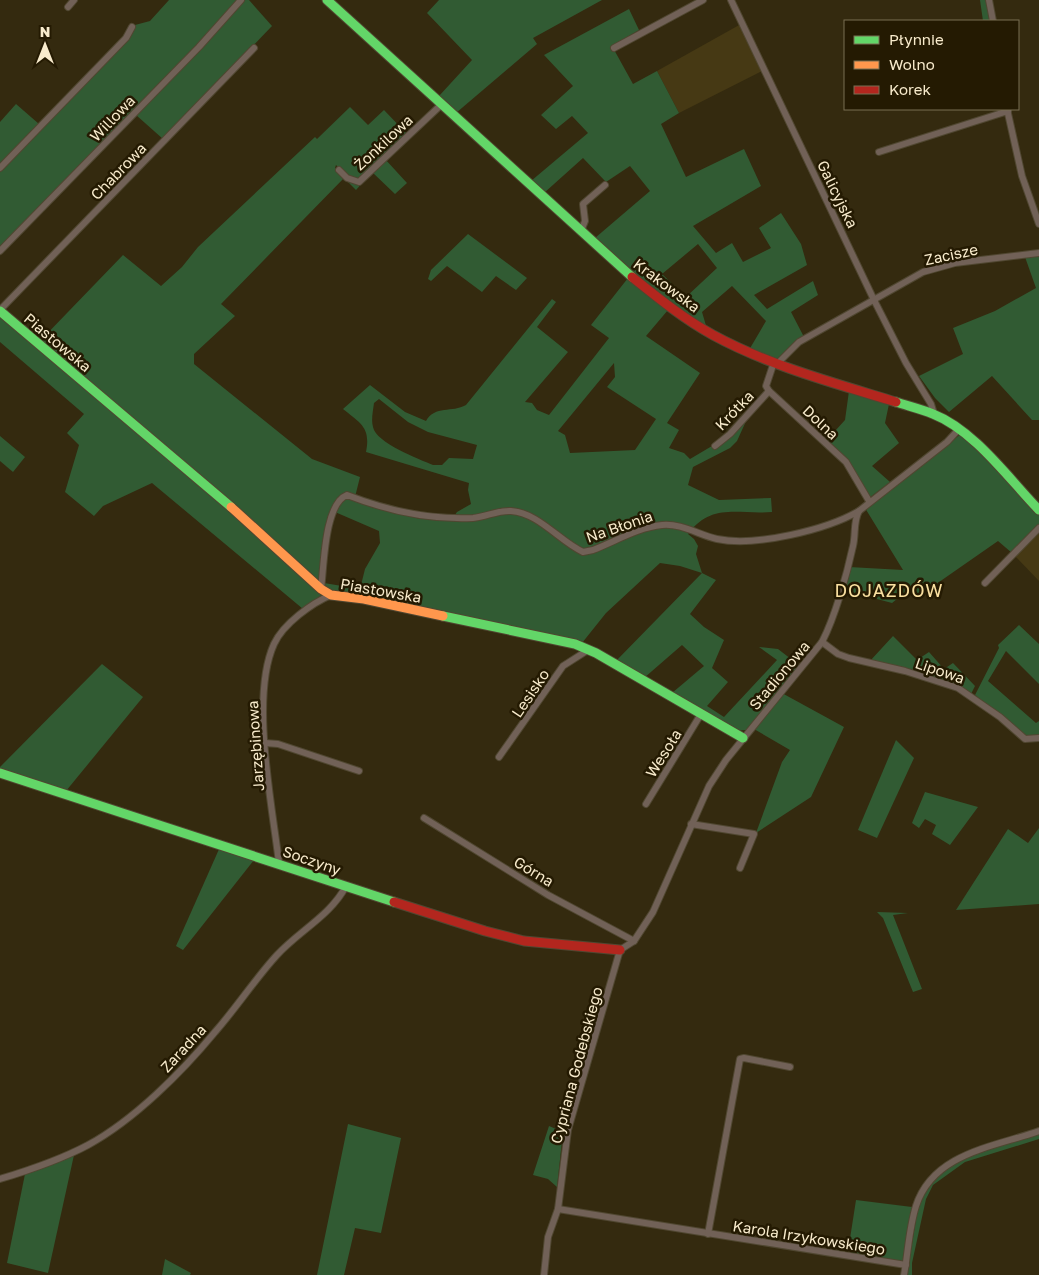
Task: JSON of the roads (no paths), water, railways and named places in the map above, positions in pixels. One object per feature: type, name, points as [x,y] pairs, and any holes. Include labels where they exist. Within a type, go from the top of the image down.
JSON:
[{"type":"street","points":[[68,7],[74,0]]},
{"type":"street","name":"Willowa","points":[[0,252],[241,0]]},
{"type":"street","name":"Krakowska","points":[[327,0],[581,231],[670,308],[714,335],[776,363],[930,413],[959,429],[1039,510]]},
{"type":"street","points":[[614,48],[703,0]]},
{"type":"street","name":"Galicyjska","points":[[731,0],[874,300],[906,363],[927,397],[930,413]]},
{"type":"street","points":[[989,0],[992,20]]},
{"type":"street","points":[[0,168],[126,38],[132,27]]},
{"type":"street","name":"Chabrowa","points":[[0,311],[254,48]]},
{"type":"street","name":"Żonkilowa","points":[[339,170],[348,178],[359,182],[442,104]]},
{"type":"street","points":[[878,152],[1007,110],[1022,176],[1039,224]]},
{"type":"street","points":[[581,231],[585,222],[583,204],[605,185]]},
{"type":"street","name":"Zacisze","points":[[776,363],[799,342],[923,272],[955,263],[1039,253]]},
{"type":"street","name":"Piastowska","points":[[0,311],[260,532],[331,596],[379,602],[575,644],[743,738]]},
{"type":"street","points":[[769,391],[766,386],[767,381],[776,363]]},
{"type":"street","name":"Krótka","points":[[715,446],[730,434],[769,391]]},
{"type":"street","name":"Dolna","points":[[769,391],[846,462],[869,501]]},
{"type":"street","points":[[859,511],[869,501],[947,442],[959,429]]},
{"type":"street","name":"Na Błonia","points":[[321,589],[323,555],[333,512],[336,504],[347,496],[419,517],[476,518],[502,512],[518,513],[538,521],[583,552],[593,550],[654,526],[673,525],[729,541],[752,540],[796,534],[843,520],[859,511]]},
{"type":"street","name":"Stadionowa","points":[[620,950],[634,941],[653,912],[675,868],[691,824],[709,786],[743,738],[822,642],[829,629],[853,545],[855,519],[859,511]]},
{"type":"street","points":[[985,583],[1039,528]]},
{"type":"street","name":"Jarzębinowa","points":[[279,863],[263,707],[266,668],[275,642],[314,602],[331,596]]},
{"type":"street","name":"Lipowa","points":[[822,642],[838,654],[905,671],[958,688],[1000,717],[1025,739],[1039,738]]},
{"type":"street","name":"Lesisko","points":[[499,758],[563,666],[588,650]]},
{"type":"street","name":"Wesoła","points":[[646,804],[700,714]]},
{"type":"street","points":[[266,744],[278,744],[359,771]]},
{"type":"street","name":"Soczyny","points":[[0,773],[485,931],[524,941],[620,950]]},
{"type":"street","name":"Górna","points":[[424,818],[548,895],[634,941]]},
{"type":"street","points":[[691,824],[754,834],[740,868]]},
{"type":"street","name":"Zaradna","points":[[0,1179],[66,1156],[90,1144],[127,1118],[166,1084],[214,1033],[277,955],[338,900],[346,886]]},
{"type":"street","name":"Cypriana Godebskiego","points":[[544,1275],[548,1237],[558,1209],[568,1130],[620,950]]},
{"type":"street","points":[[708,1234],[740,1059],[744,1058],[790,1066]]},
{"type":"street","points":[[904,1275],[916,1206],[929,1180],[939,1170],[957,1158],[1039,1131]]},
{"type":"street","name":"Karola Irzykowskiego","points":[[558,1209],[906,1265]]},
{"type":"district","name":"DOJAZDÓW","points":[[889,590]]}]
